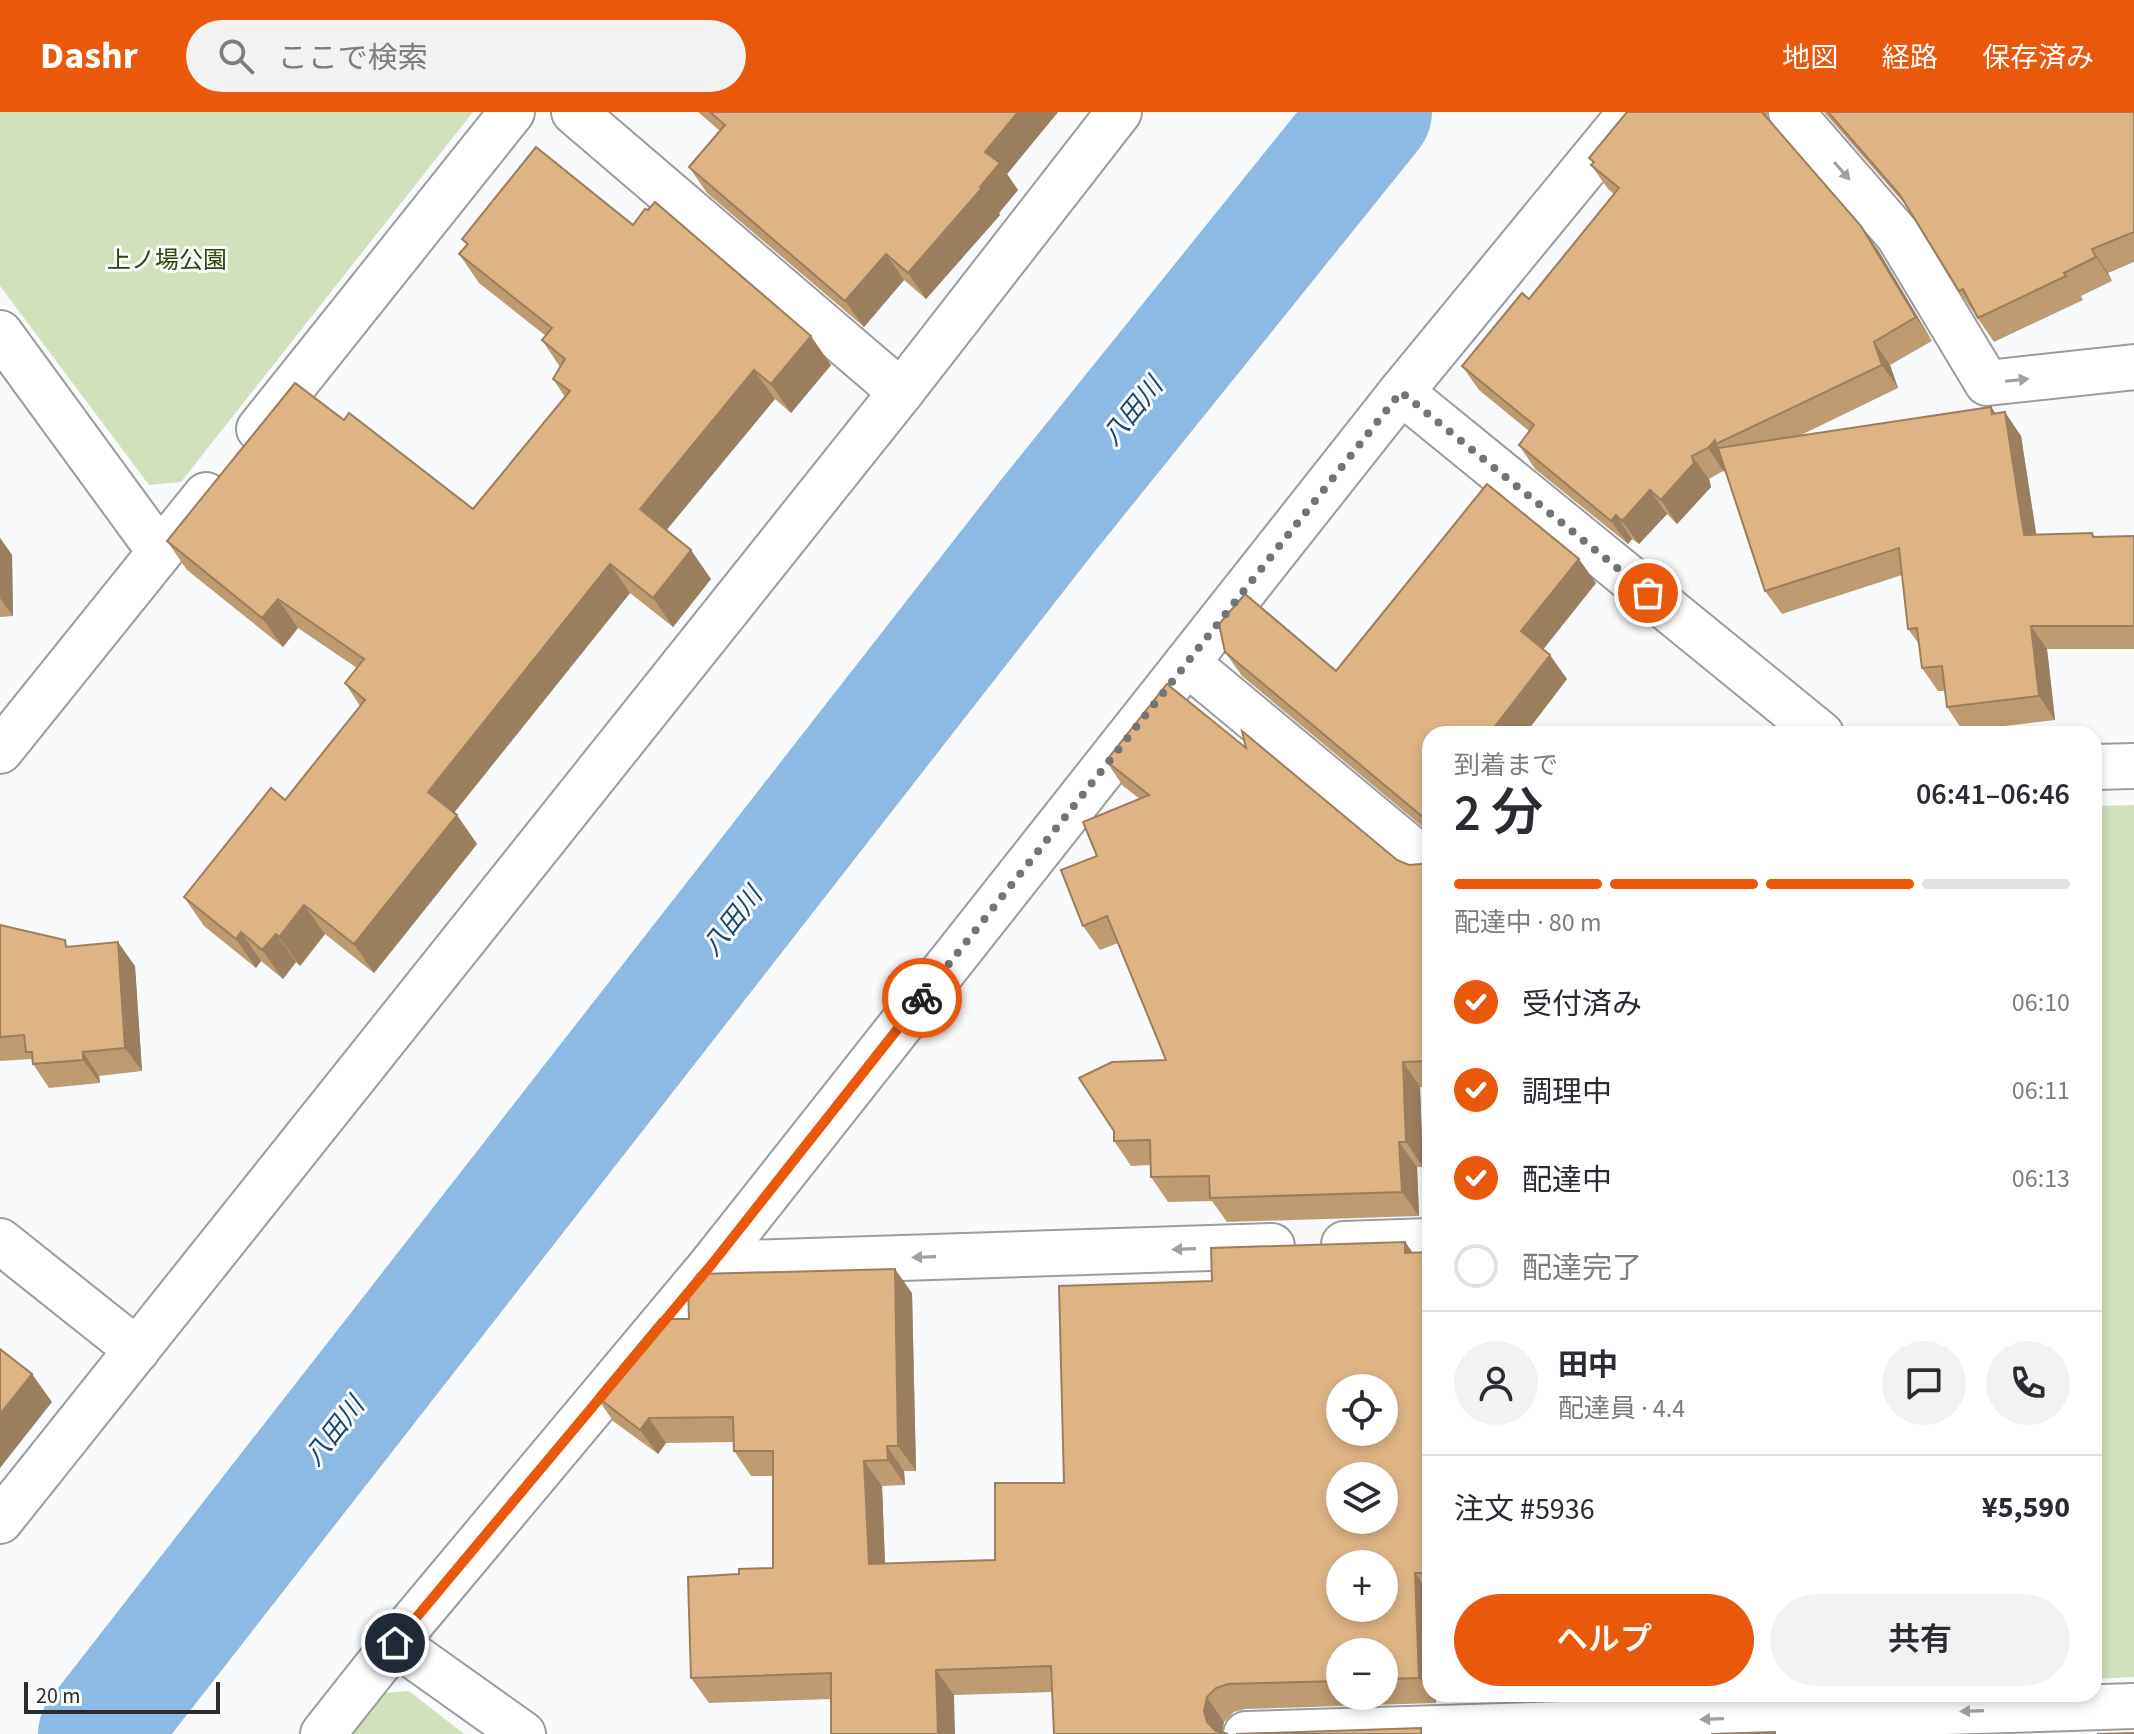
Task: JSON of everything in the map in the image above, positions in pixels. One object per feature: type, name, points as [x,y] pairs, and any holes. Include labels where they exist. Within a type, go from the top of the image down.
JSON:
[{"type":"street","points":[[0,751],[512,112]]},
{"type":"street","points":[[574,112],[901,392]]},
{"type":"street","points":[[0,1521],[901,392],[1119,112]]},
{"type":"street","points":[[323,1734],[395,1643],[712,1264],[1401,392],[1631,112]]},
{"type":"street","points":[[1791,112],[1898,235],[1987,383],[2134,367]]},
{"type":"street","points":[[0,333],[160,552]]},
{"type":"street","points":[[1401,392],[1811,726]]},
{"type":"street","points":[[1187,663],[1422,858]]},
{"type":"street","points":[[2102,767],[2134,766]]},
{"type":"street","points":[[0,1241],[137,1350]]},
{"type":"street","points":[[712,1264],[1422,1241]]},
{"type":"street","points":[[395,1643],[523,1734]]},
{"type":"street","points":[[1246,1734],[2134,1706]]},
{"type":"green space","name":"上ノ場公園","points":[[0,112],[473,112],[181,482],[149,485],[0,286]]},
{"type":"green space","points":[[2134,805],[2134,1677],[2102,1679],[2102,806]]},
{"type":"green space","points":[[409,1691],[464,1734],[352,1734],[385,1693]]},
{"type":"building","points":[[710,112],[1018,112],[985,152],[1000,163],[908,273],[886,254],[845,301],[689,167],[725,125]]},
{"type":"building","points":[[1627,112],[1762,112],[1861,226],[1916,317],[1874,342],[1882,365],[1716,444],[1715,440],[1708,448],[1692,456],[1694,463],[1661,500],[1650,490],[1622,521],[1616,515],[1611,521],[1519,445],[1534,425],[1462,366],[1522,293],[1529,299],[1619,188],[1591,165],[1594,162],[1589,158]]},
{"type":"building","points":[[1828,112],[2134,112],[2134,232],[2092,249],[2096,257],[2064,273],[2066,276],[1978,318],[1963,289],[1959,291],[1900,195]]},
{"type":"building","points":[[536,147],[633,225],[655,202],[811,336],[771,384],[754,370],[640,509],[691,550],[653,598],[610,564],[428,792],[457,815],[354,944],[304,905],[279,937],[276,934],[262,950],[241,932],[236,939],[184,897],[271,788],[285,800],[365,700],[345,683],[364,659],[278,599],[262,618],[167,541],[295,383],[344,420],[349,413],[473,509],[570,391],[553,379],[565,359],[542,340],[552,328],[459,254],[468,244],[462,239]]},
{"type":"building","points":[[1991,407],[1992,414],[2005,412],[2024,535],[2092,533],[2093,537],[2134,536],[2134,626],[2031,626],[2039,696],[1947,707],[1942,666],[1922,668],[1917,628],[1908,629],[1899,548],[1765,591],[1718,448]]},
{"type":"building","points":[[1487,484],[1579,559],[1521,631],[1550,655],[1495,726],[1422,726],[1422,816],[1225,652],[1219,624],[1245,594],[1336,671]]},
{"type":"building","points":[[1167,684],[1246,748],[1242,731],[1397,860],[1409,865],[1422,863],[1422,1061],[1403,1062],[1406,1142],[1399,1142],[1402,1192],[1210,1198],[1209,1176],[1151,1177],[1150,1140],[1114,1141],[1114,1131],[1079,1078],[1112,1062],[1166,1060],[1107,916],[1083,926],[1061,870],[1097,856],[1083,822],[1149,795],[1106,761]]},
{"type":"building","points":[[0,925],[65,940],[66,947],[118,942],[125,1048],[83,1052],[83,1060],[33,1064],[32,1052],[26,1052],[24,1035],[0,1037]]},
{"type":"building","points":[[1405,1242],[1405,1253],[1422,1252],[1422,1573],[1415,1573],[1419,1678],[1398,1679],[1398,1638],[1326,1638],[1326,1681],[1228,1684],[1216,1688],[1207,1697],[1204,1711],[1207,1722],[1216,1731],[1228,1734],[1054,1734],[1051,1666],[936,1670],[938,1734],[831,1734],[831,1673],[691,1678],[688,1577],[739,1574],[739,1569],[773,1568],[773,1451],[734,1451],[733,1417],[649,1418],[640,1430],[596,1396],[660,1319],[689,1319],[688,1287],[698,1274],[895,1269],[898,1446],[887,1446],[888,1460],[864,1461],[869,1564],[995,1560],[995,1483],[1064,1483],[1059,1286],[1212,1281],[1211,1248]]},
{"type":"building","points":[[0,1349],[32,1374],[0,1414]]},
{"type":"building","points":[[1421,1728],[1421,1734],[1236,1734]]},
{"type":"building","points":[[1775,1732],[1775,1734],[1711,1734]]},
{"type":"waterway","name":"八田川","points":[[97,1734],[1046,518],[1373,112]]},
{"type":"way so far","points":[[922,998],[1401,392],[1648,593]]},
{"type":"route","points":[[395,1643],[712,1264],[922,998]]}]
